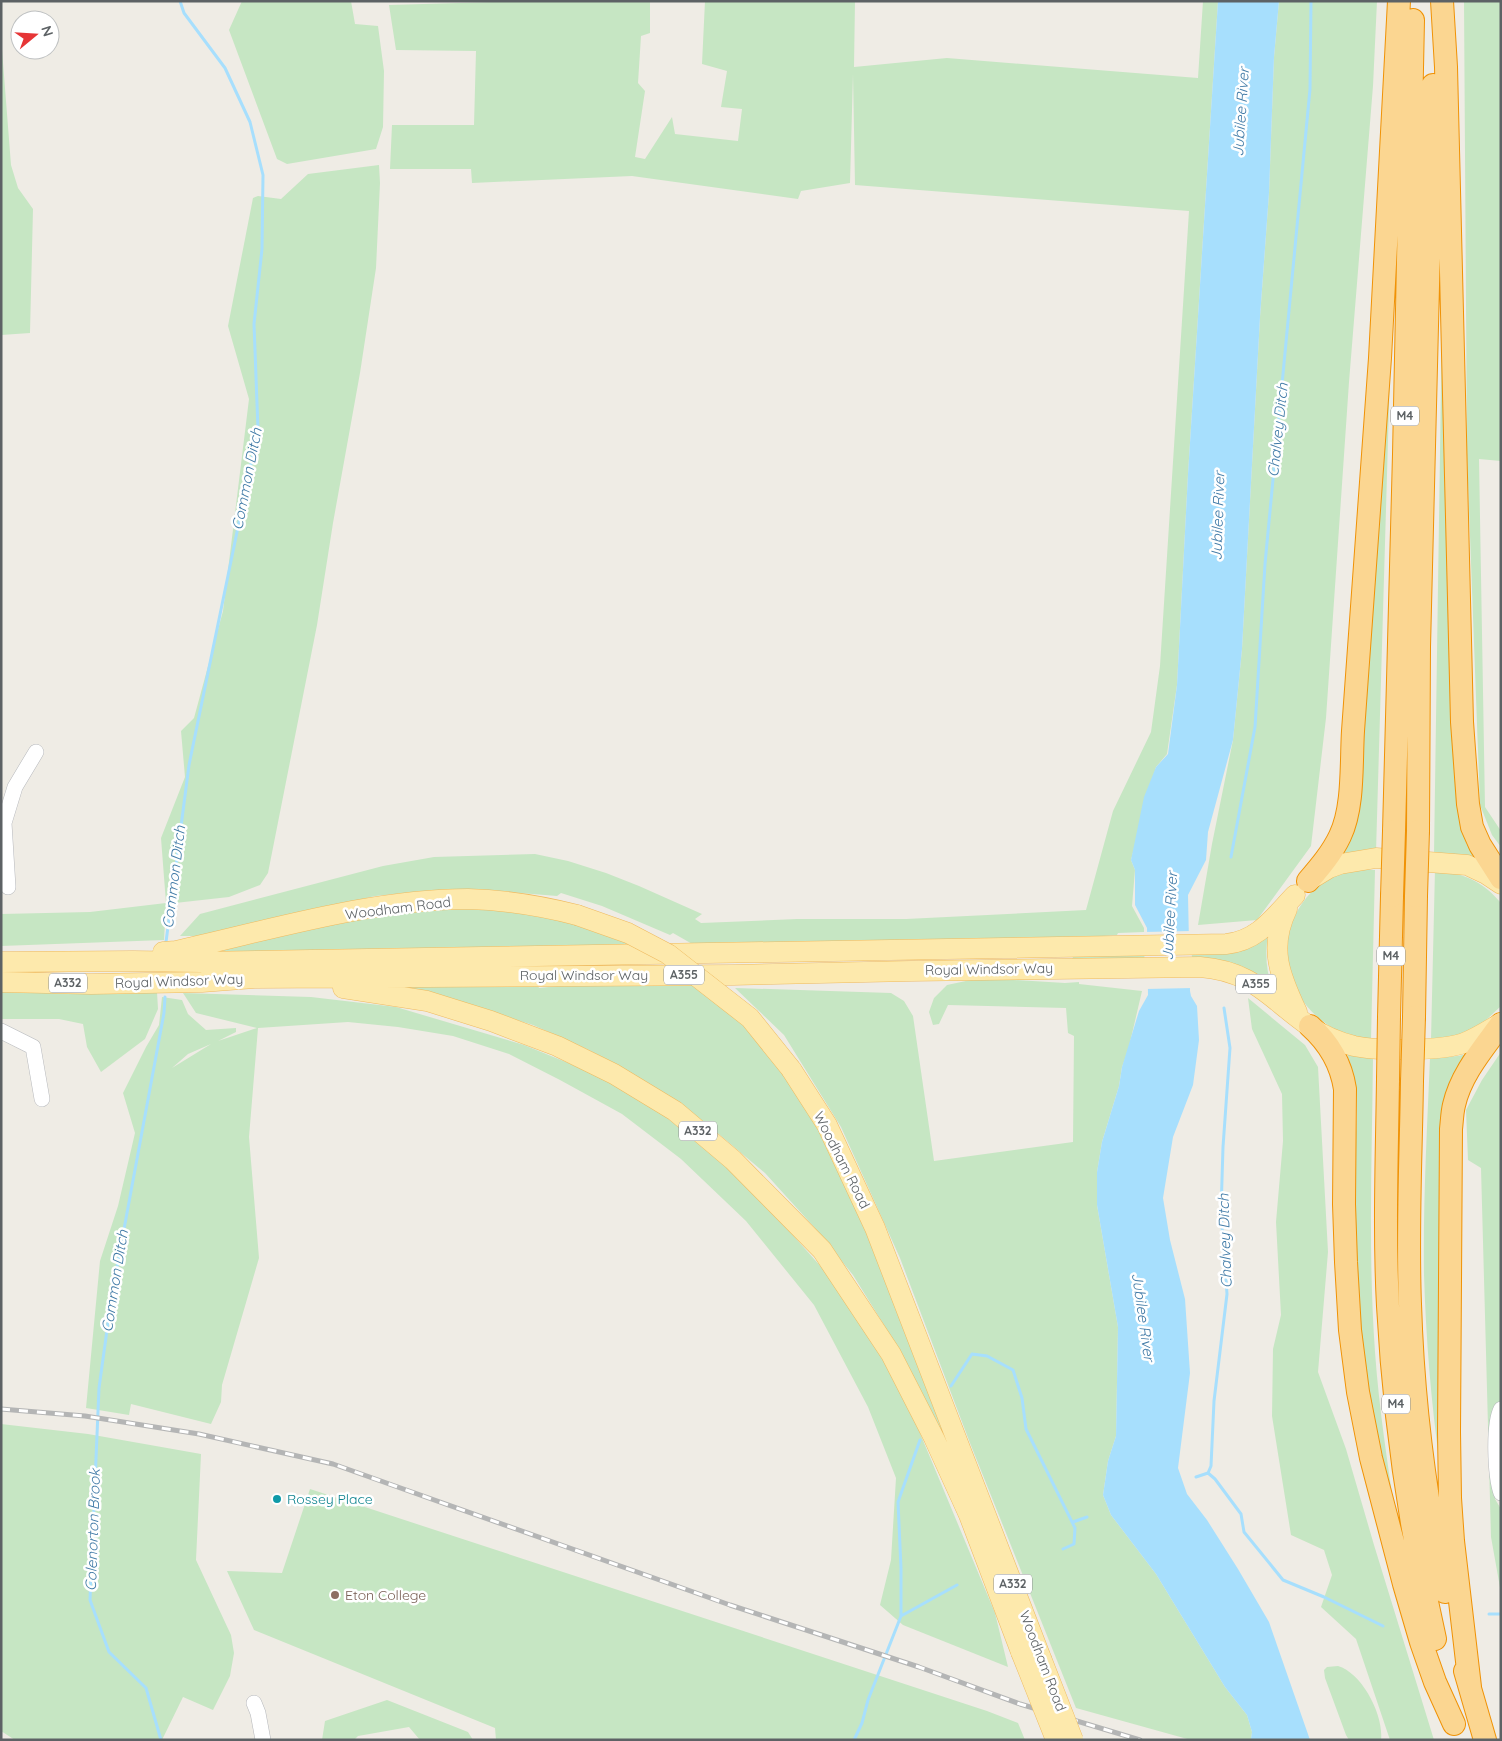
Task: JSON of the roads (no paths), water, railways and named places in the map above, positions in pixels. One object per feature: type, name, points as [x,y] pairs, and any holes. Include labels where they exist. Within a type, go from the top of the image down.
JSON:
[{"type":"highway","name":"M4","points":[[1302,888],[1324,862],[1341,835],[1347,811],[1350,784],[1380,358],[1399,1]]},
{"type":"highway","name":"M4","points":[[1413,1],[1404,454],[1389,1017],[1388,1304],[1395,1392],[1406,1488],[1417,1556],[1456,1732]]},
{"type":"highway","name":"M4","points":[[1436,1],[1419,647],[1418,831],[1412,1080],[1410,1294],[1420,1439],[1437,1552],[1452,1626],[1485,1740]]},
{"type":"highway","points":[[1442,1],[1446,67],[1461,663],[1468,804],[1472,826],[1480,845],[1501,878]]},
{"type":"highway","name":"M4","points":[[1306,1023],[1322,1038],[1334,1054],[1342,1074],[1345,1089],[1344,1204],[1347,1288],[1363,1420],[1383,1508],[1421,1642],[1456,1732]]},
{"type":"highway","name":"M4","points":[[1470,1687],[1452,1541],[1450,1498],[1448,1432],[1451,1129],[1454,1105],[1462,1081],[1501,1023]]},
{"type":"main road","name":"Royal Windsor Way","points":[[200,954],[1111,947],[1234,943],[1248,939],[1264,927],[1302,888],[1329,868],[1340,864],[1376,858],[1467,865],[1501,884]]},
{"type":"main road","points":[[1302,888],[1282,920],[1278,931],[1277,951],[1282,980],[1306,1023]]},
{"type":"main road","name":"Woodham Road","points":[[133,958],[176,951],[200,954],[364,910],[418,902],[469,899],[522,904],[577,915],[628,933],[668,954],[750,1018],[791,1068],[827,1125],[875,1228],[1073,1740]]},
{"type":"main road","name":"Royal Windsor Way","points":[[2,962],[133,958]]},
{"type":"main road","name":"Royal Windsor Way","points":[[1,982],[91,984],[202,982],[254,978],[733,975],[1200,967],[1226,971],[1253,982],[1306,1023],[1332,1038],[1354,1046],[1436,1049],[1462,1044],[1501,1023]]},
{"type":"main road","name":"Woodham Road","points":[[254,978],[359,990],[427,1002],[491,1021],[547,1042],[614,1074],[675,1111],[733,1160],[822,1250],[891,1354],[934,1438],[969,1515],[1056,1740]]},
{"type":"street","points":[[8,887],[3,822],[15,787],[36,752]]},
{"type":"street","points":[[1,1031],[33,1047],[42,1099]]},
{"type":"street","points":[[1501,1409],[1497,1418],[1496,1442],[1501,1493]]},
{"type":"street","points":[[254,1703],[258,1713],[262,1740]]},
{"type":"water","name":"Jubilee River","points":[[1218,1],[1279,1],[1274,57],[1269,193],[1260,317],[1242,649],[1233,740],[1208,832],[1206,860],[1188,895],[1190,991],[1197,1006],[1199,1040],[1193,1085],[1173,1137],[1163,1198],[1170,1240],[1185,1299],[1190,1373],[1178,1468],[1187,1494],[1207,1520],[1269,1622],[1310,1740],[1251,1739],[1252,1732],[1247,1715],[1225,1687],[1156,1574],[1111,1515],[1103,1495],[1108,1461],[1116,1436],[1118,1327],[1097,1205],[1097,1172],[1102,1142],[1119,1086],[1122,1067],[1139,1011],[1148,995],[1147,928],[1135,905],[1135,870],[1131,860],[1144,797],[1156,767],[1168,754],[1177,685],[1188,474]]},
{"type":"waterway","name":"Common Ditch","points":[[166,942],[189,765],[258,430],[254,324],[262,249],[263,175],[250,122],[225,68],[184,13],[180,1]]},
{"type":"waterway","name":"Chalvey Ditch","points":[[1231,857],[1255,727],[1265,564],[1310,89],[1311,1]]},
{"type":"waterway","name":"Common Ditch","points":[[161,1740],[146,1688],[109,1652],[90,1600],[99,1388],[112,1294],[164,1013],[165,997]]},
{"type":"waterway","name":"Chalvey Ditch","points":[[1208,1473],[1211,1466],[1214,1401],[1227,1294],[1221,1212],[1223,1147],[1230,1048],[1224,1008]]},
{"type":"waterway","points":[[951,1386],[972,1354],[987,1356],[1013,1370],[1022,1398],[1026,1429],[1075,1528],[1074,1544],[1063,1549]]},
{"type":"waterway","points":[[854,1740],[901,1616],[898,1502],[920,1440]]},
{"type":"waterway","points":[[1208,1473],[1215,1479],[1241,1514],[1244,1532],[1283,1580],[1324,1597],[1383,1626]]},
{"type":"waterway","points":[[1196,1477],[1208,1473]]},
{"type":"waterway","points":[[1073,1522],[1087,1517]]},
{"type":"waterway","points":[[901,1616],[957,1585]]},
{"type":"waterway","points":[[1489,1614],[1501,1614]]},
{"type":"railway","points":[[1,1409],[85,1416],[199,1434],[333,1464],[730,1605],[919,1667],[1020,1704],[1140,1740]]},
{"type":"place","name":"Rossey Place","points":[[277,1499]]},
{"type":"place","name":"Eton College","points":[[335,1595]]},
{"type":"water label","name":"Colenorton Brook","points":[[93,1530]]}]
